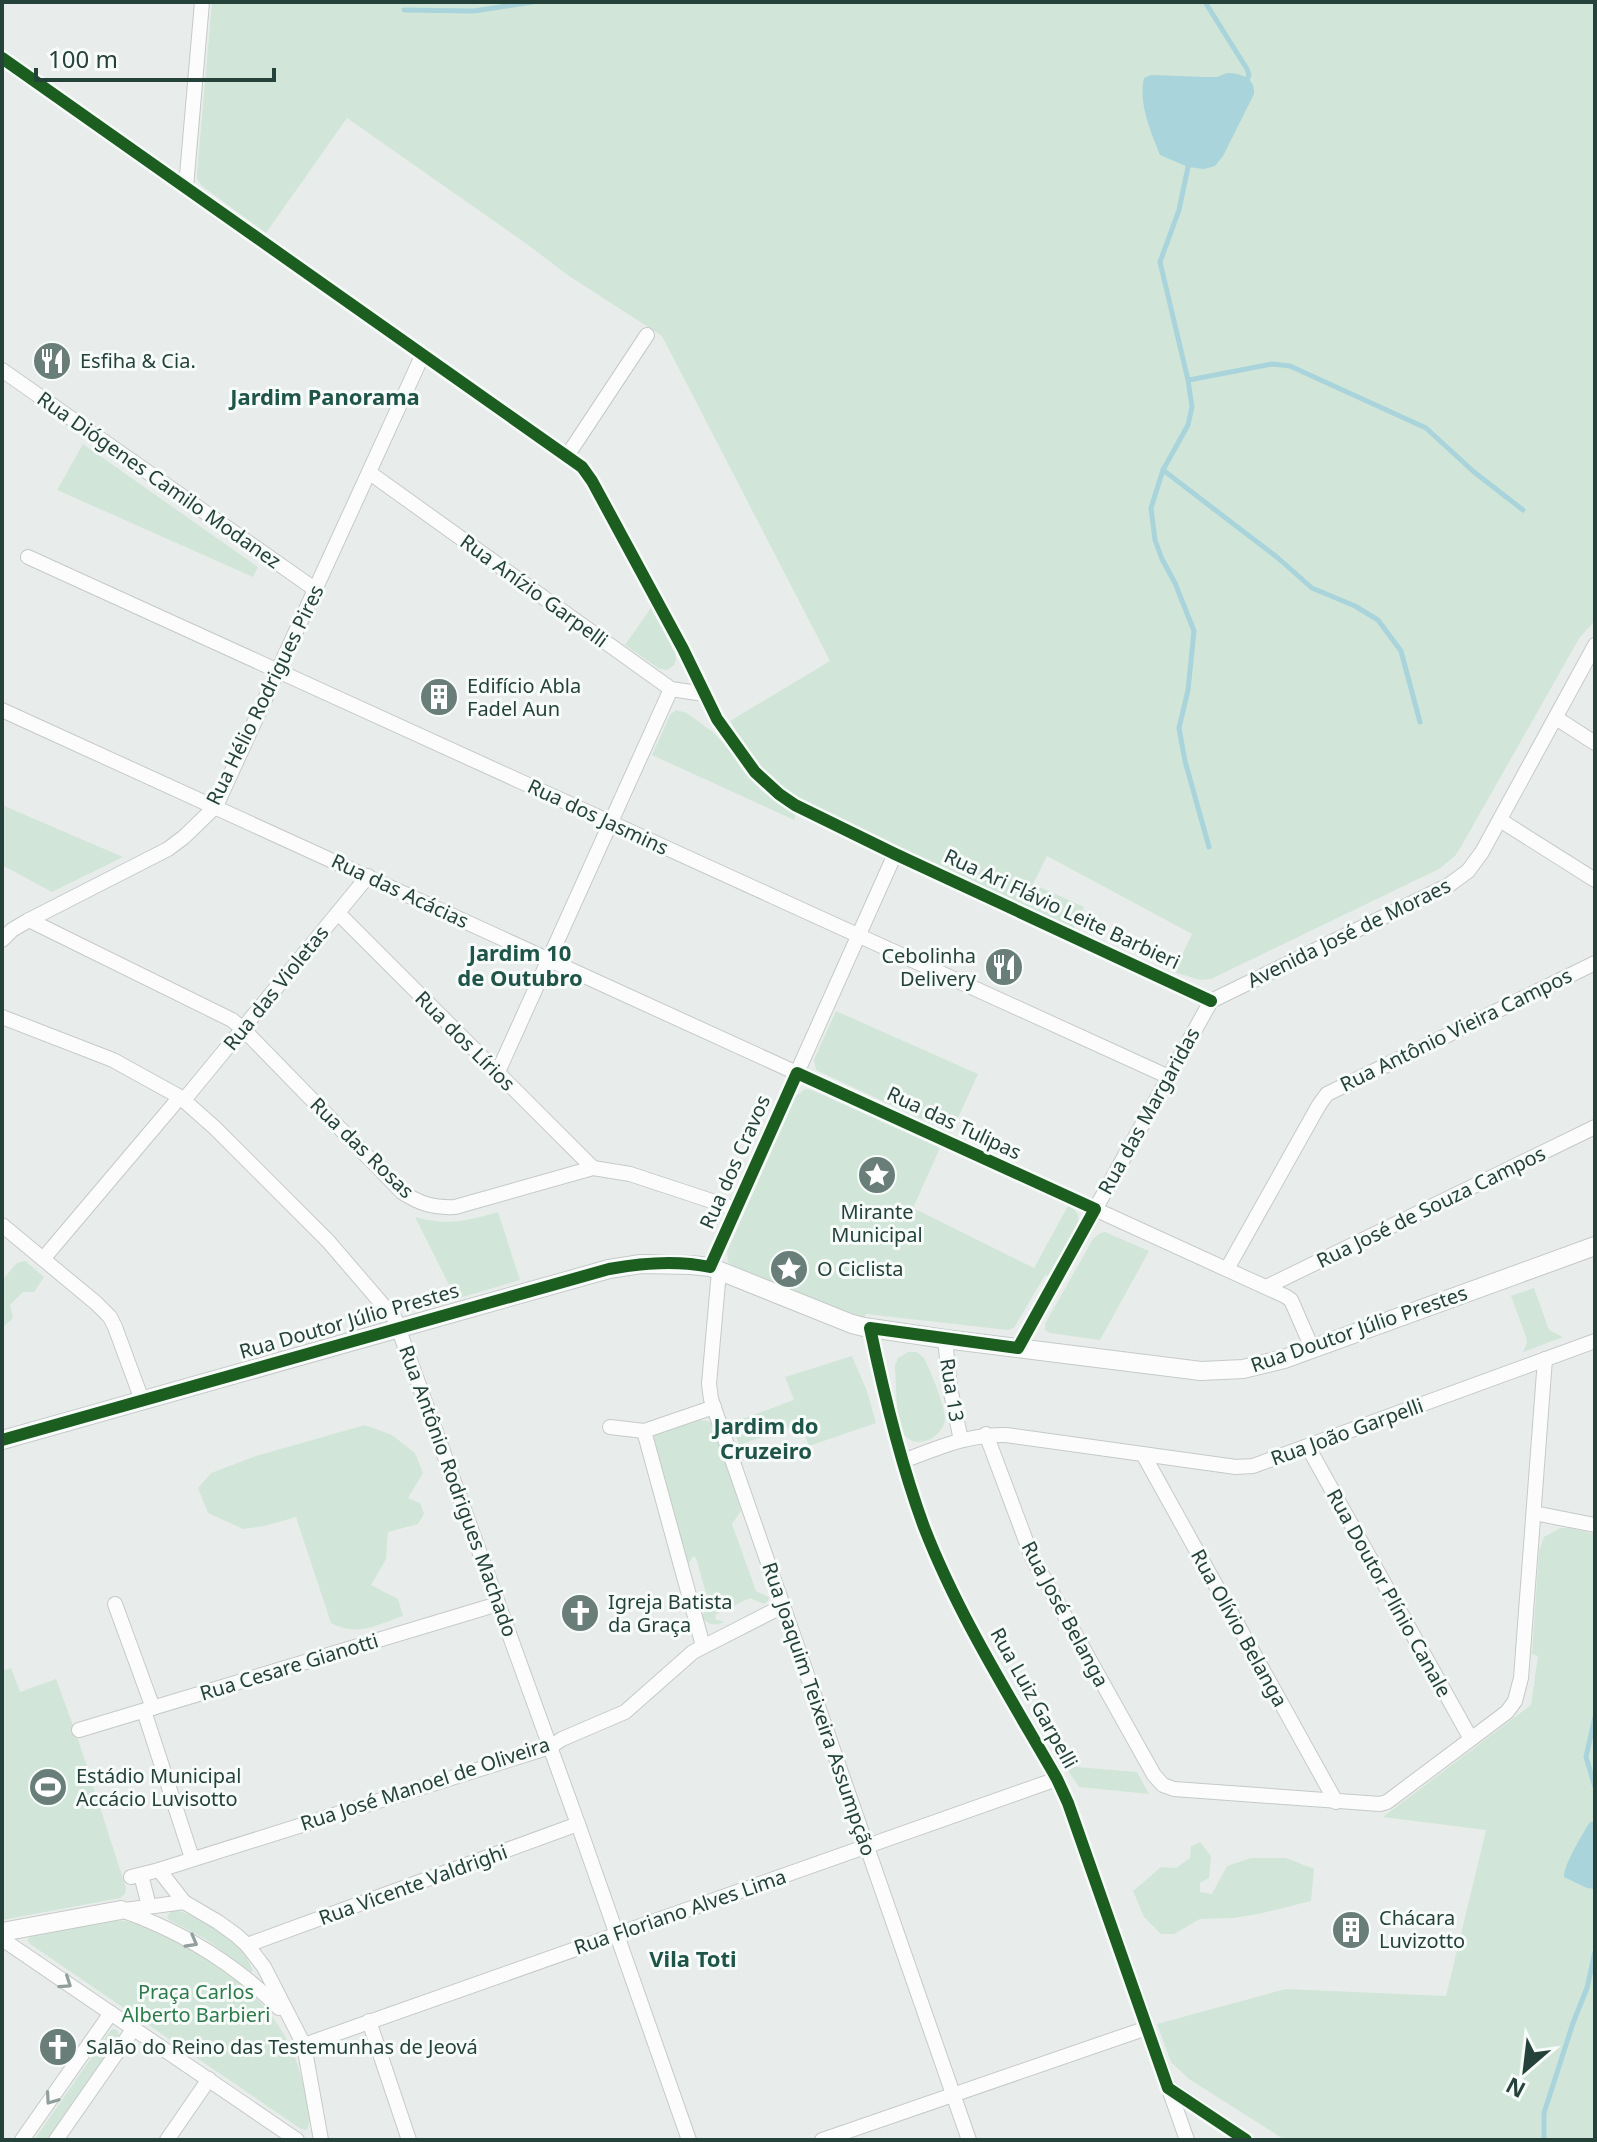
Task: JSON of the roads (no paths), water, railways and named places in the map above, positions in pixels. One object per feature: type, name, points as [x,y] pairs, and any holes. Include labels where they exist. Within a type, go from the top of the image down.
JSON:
[{"type":"street","points":[[186,187],[202,2]]},
{"type":"street","name":"Rua Ari Flávio Leite Barbieri","points":[[2,58],[582,467],[683,649],[717,719],[743,757],[770,787],[795,805],[895,854],[1211,1001]]},
{"type":"street","points":[[567,456],[647,335]]},
{"type":"street","name":"Rua Hélio Rodrigues Pires","points":[[2,940],[29,920],[168,849],[216,806],[423,354]]},
{"type":"street","name":"Rua Diógenes Camilo Modanez","points":[[2,370],[316,590]]},
{"type":"street","name":"Rua Anízio Garpelli","points":[[370,473],[671,689],[704,694]]},
{"type":"street","name":"Rua dos Jasmins","points":[[28,557],[1169,1077]]},
{"type":"street","name":"Avenida José de Moraes","points":[[1211,1001],[1458,879],[1475,863],[1595,645]]},
{"type":"street","points":[[497,1074],[671,689]]},
{"type":"street","name":"Rua das Acácias","points":[[2,710],[797,1073]]},
{"type":"street","points":[[1556,718],[1595,743]]},
{"type":"street","points":[[1500,820],[1594,878]]},
{"type":"street","name":"Rua dos Cravos","points":[[714,1269],[736,1209],[895,854]]},
{"type":"street","name":"Rua das Violetas","points":[[43,1259],[182,1099],[368,876]]},
{"type":"street","name":"Rua dos Lírios","points":[[338,913],[593,1168]]},
{"type":"street","name":"Rua das Rosas","points":[[29,920],[222,1014],[242,1028],[402,1192],[425,1205],[455,1207],[593,1168],[630,1174],[736,1209]]},
{"type":"street","name":"Rua Antônio Vieira Campos","points":[[1227,1269],[1327,1094],[1595,963]]},
{"type":"street","name":"Rua das Margaridas","points":[[1018,1348],[1211,1001]]},
{"type":"street","name":"Rua Antônio Rodrigues Machado","points":[[2,1017],[113,1060],[182,1099],[328,1241],[389,1310],[399,1328],[689,2140]]},
{"type":"street","name":"Rua das Tulipas","points":[[797,1073],[1291,1300]]},
{"type":"street","name":"Rua José de Souza Campos","points":[[1266,1287],[1595,1127]]},
{"type":"street","points":[[2,1225],[110,1317],[142,1400]]},
{"type":"street","name":"Rua Doutor Júlio Prestes","points":[[2,1440],[609,1269],[641,1264],[697,1265],[714,1269],[852,1324],[870,1328],[1201,1371],[1262,1365],[1595,1246]]},
{"type":"street","name":"Rua Joaquim Teixeira Assumpção","points":[[714,1269],[709,1384],[714,1407],[969,2140]]},
{"type":"street","points":[[1294,1273],[1289,1292],[1312,1348]]},
{"type":"street","name":"Rua Luiz Garpelli","points":[[870,1328],[888,1414],[925,1527],[951,1588],[1068,1803],[1187,2140]]},
{"type":"street","name":"Rua 13","points":[[945,1339],[950,1388],[961,1440]]},
{"type":"street","name":"Rua João Garpelli","points":[[903,1461],[986,1434],[1236,1467],[1253,1466],[1595,1341]]},
{"type":"street","points":[[1336,1802],[1373,1805],[1387,1802],[1507,1712],[1515,1701],[1519,1688],[1545,1359]]},
{"type":"street","points":[[610,1427],[644,1431],[714,1407]]},
{"type":"street","points":[[644,1431],[703,1646]]},
{"type":"street","name":"Rua José Belanga","points":[[986,1434],[1032,1557],[1154,1775],[1163,1785],[1174,1789],[1336,1802]]},
{"type":"street","name":"Rua Doutor Plínio Canale","points":[[1308,1447],[1471,1739]]},
{"type":"street","name":"Rua Olívio Belanga","points":[[1143,1454],[1336,1802]]},
{"type":"street","points":[[1534,1513],[1595,1525]]},
{"type":"street","points":[[115,1604],[192,1858]]},
{"type":"street","name":"Rua Cesare Gianotti","points":[[79,1730],[498,1604]]},
{"type":"street","name":"Rua José Manoel de Oliveira","points":[[149,1906],[136,1876],[550,1747],[625,1712],[693,1652],[783,1606]]},
{"type":"street","name":"Rua Floriano Alves Lima","points":[[304,2045],[1057,1779]]},
{"type":"street","name":"Rua Vicente Valdrighi","points":[[247,1945],[578,1824]]},
{"type":"street","points":[[159,1870],[184,1902],[218,1922],[247,1945],[264,1967],[304,2045],[321,2140]]},
{"type":"street","points":[[2,1932],[184,1902]]},
{"type":"street","points":[[121,1910],[161,1926],[220,1958],[254,1983],[288,2017]]},
{"type":"street","points":[[2,1939],[297,2140]]},
{"type":"street","points":[[22,2140],[111,2013]]},
{"type":"street","points":[[369,2021],[409,2140]]},
{"type":"street","points":[[56,2140],[134,2028]]},
{"type":"street","points":[[822,2140],[1147,2028]]},
{"type":"street","points":[[167,2140],[209,2079]]},
{"type":"street","points":[[1168,2088],[1246,2140]]},
{"type":"water","points":[[1227,73],[1242,75],[1250,80],[1254,94],[1215,166],[1204,169],[1188,167],[1160,155],[1144,107],[1144,78],[1151,75],[1217,77]]},
{"type":"water","points":[[1590,1822],[1595,1822],[1595,1889],[1564,1877],[1578,1841]]},
{"type":"waterway","points":[[404,10],[474,11],[533,2]]},
{"type":"waterway","points":[[1205,2],[1247,69],[1249,75],[1245,84]]},
{"type":"waterway","points":[[1192,161],[1179,210],[1160,262],[1192,407],[1188,425],[1163,470],[1151,508],[1155,540],[1194,631],[1188,690],[1179,728],[1209,847]]},
{"type":"waterway","points":[[1189,380],[1272,364],[1290,366],[1426,428],[1474,472],[1523,510]]},
{"type":"waterway","points":[[1163,470],[1278,558],[1312,588],[1355,606],[1378,620],[1401,651],[1420,722]]},
{"type":"waterway","points":[[1595,1717],[1586,1757],[1595,1787]]},
{"type":"waterway","points":[[1544,2140],[1544,2113],[1587,1988],[1595,1952]]},
{"type":"place","name":"Esfiha & Cia.","points":[[52,361]]},
{"type":"place","name":"Edifício Abla Fadel Aun","points":[[439,697]]},
{"type":"place","name":"Cebolinha Delivery","points":[[1004,967]]},
{"type":"place","name":"Mirante Municipal","points":[[877,1175]]},
{"type":"place","name":"O Ciclista","points":[[789,1269]]},
{"type":"place","name":"Igreja Batista da Graça","points":[[580,1613]]},
{"type":"place","name":"Estádio Municipal Accácio Luvisotto","points":[[48,1787]]},
{"type":"place","name":"Chácara Luvizotto","points":[[1351,1930]]},
{"type":"place","name":"Salão do Reino das Testemunhas de Jeová","points":[[58,2047]]},
{"type":"district","name":"Jardim Panorama","points":[[325,397]]},
{"type":"district","name":"Jardim 10 de Outubro","points":[[520,966]]},
{"type":"district","name":"Jardim do Cruzeiro","points":[[766,1438]]},
{"type":"district","name":"Vila Toti","points":[[693,1959]]},
{"type":"park label","name":"Praça Carlos Alberto Barbieri","points":[[196,2004]]}]
